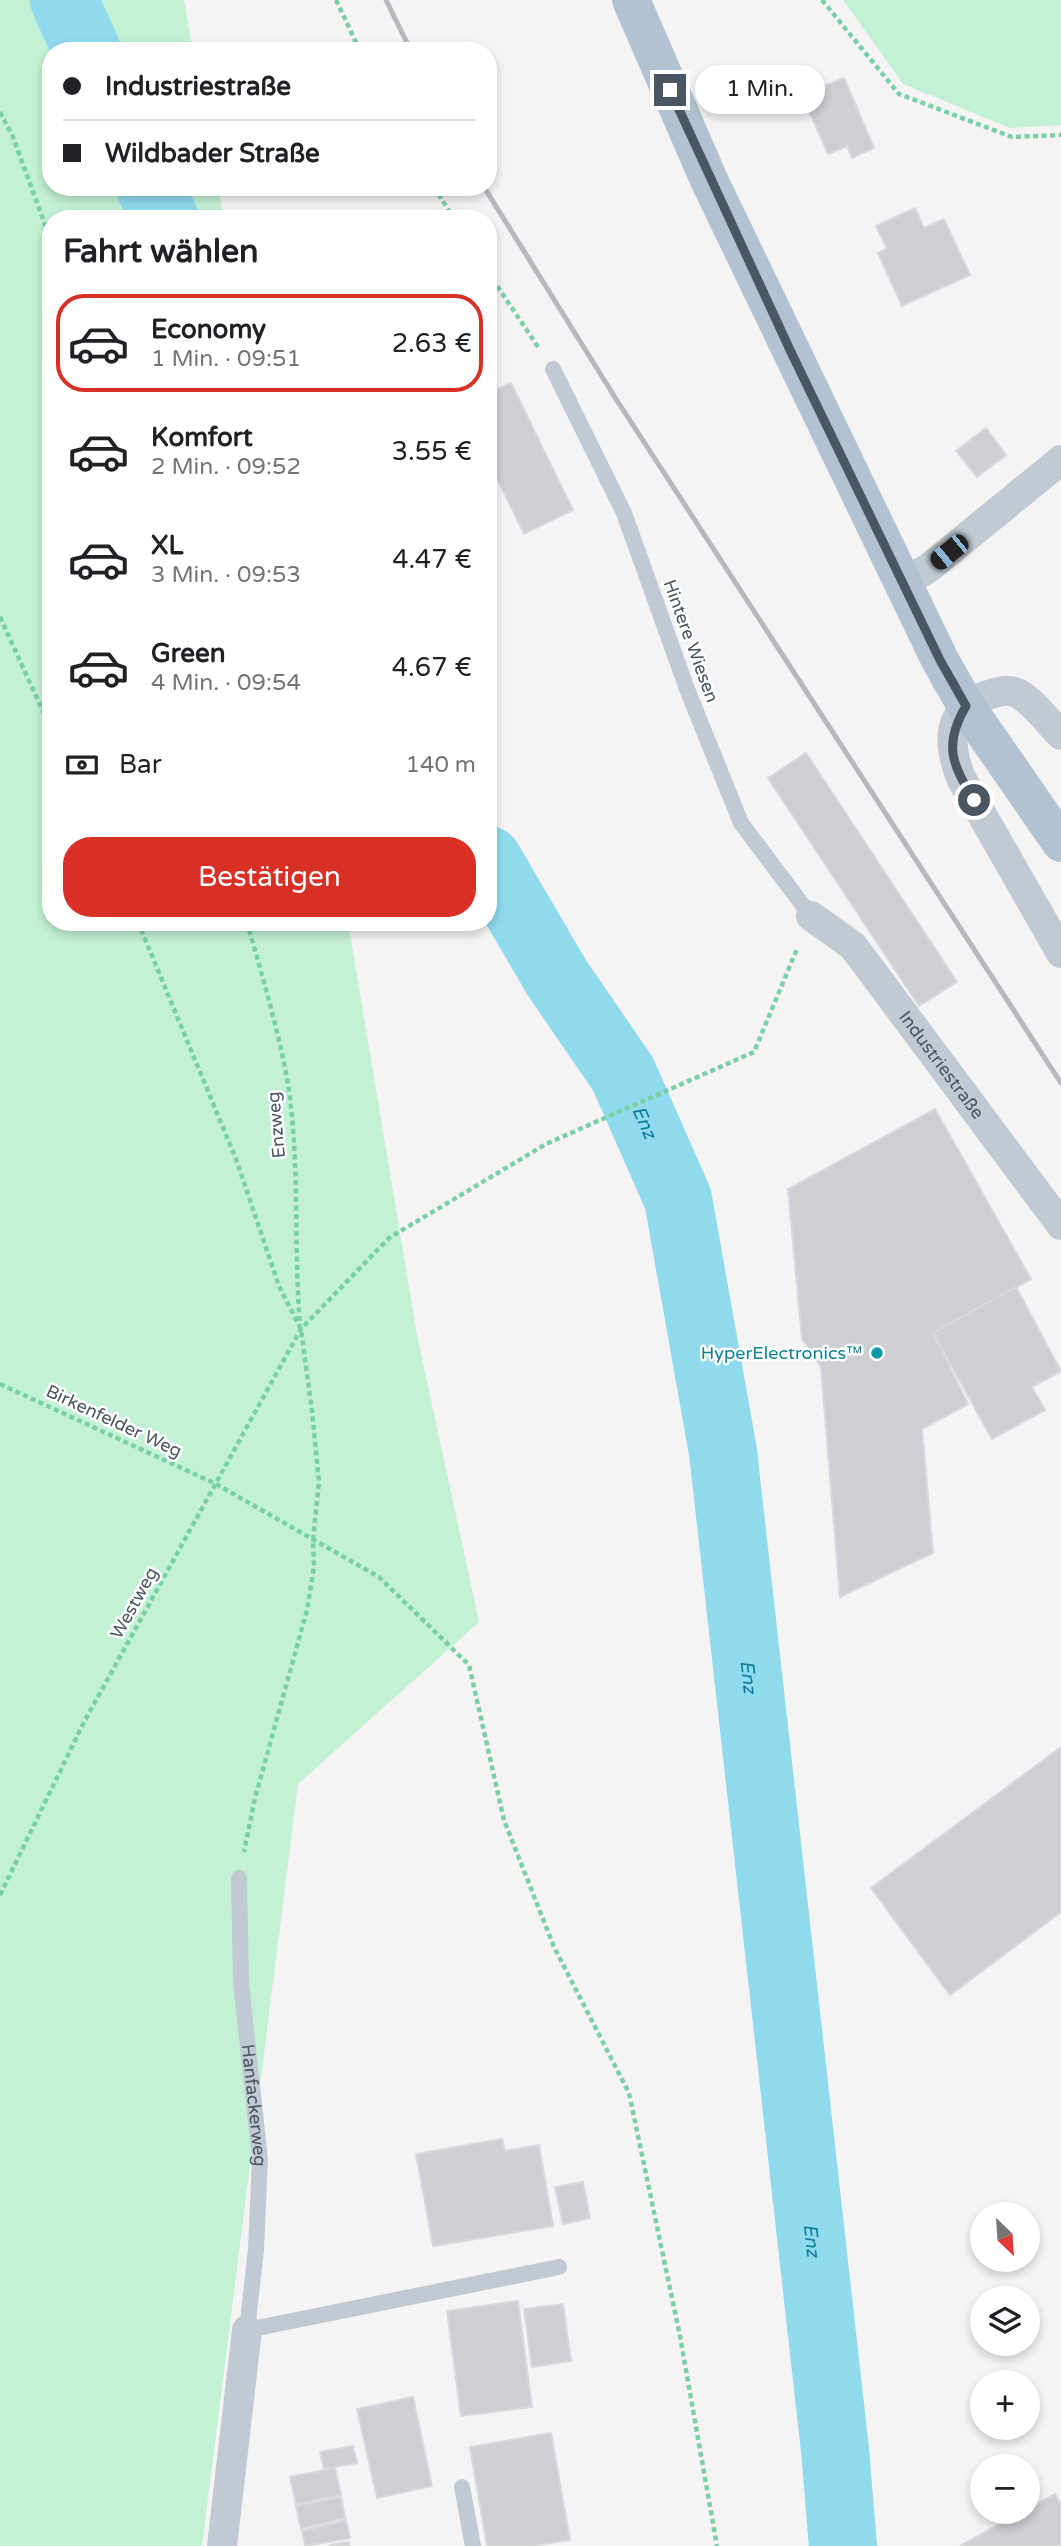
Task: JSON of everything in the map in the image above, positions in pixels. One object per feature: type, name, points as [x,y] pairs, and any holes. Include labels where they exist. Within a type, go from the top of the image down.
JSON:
[{"type":"main road","points":[[631,0],[720,202],[966,706],[1061,844]]},
{"type":"street","points":[[904,583],[930,567],[1061,460]]},
{"type":"street","points":[[1061,735],[1020,695],[1007,690],[987,695],[966,706],[954,726],[951,751],[961,778],[1061,953]]},
{"type":"street","name":"Industriestraße","points":[[811,916],[853,946],[1061,1225]]},
{"type":"street","name":"Hanfackerweg","points":[[222,2546],[247,2330]]},
{"type":"lane","name":"Hintere Wiesen","points":[[552,369],[624,513],[687,689],[741,823],[811,916]]},
{"type":"lane","name":"Hanfackerweg","points":[[239,1878],[241,1983],[260,2159],[256,2249],[247,2330]]},
{"type":"lane","points":[[247,2330],[559,2267]]},
{"type":"lane","points":[[462,2487],[473,2546]]},
{"type":"path","points":[[336,0],[356,42]]},
{"type":"path","points":[[822,0],[899,94],[1012,137],[1061,135]]},
{"type":"path","points":[[0,113],[13,137],[42,216]]},
{"type":"path","points":[[497,286],[552,369]]},
{"type":"path","points":[[0,617],[42,709]]},
{"type":"path","name":"Westweg","points":[[0,1895],[84,1722],[301,1329],[389,1238],[546,1144],[754,1052],[811,916]]},
{"type":"path","points":[[142,931],[236,1158],[279,1286],[301,1329]]},
{"type":"path","name":"Enzweg","points":[[239,1878],[255,1798],[307,1610],[314,1567],[313,1540],[319,1482],[295,1264],[293,1149],[286,1074],[249,931]]},
{"type":"path","name":"Birkenfelder Weg","points":[[0,1384],[216,1484],[379,1577],[469,1665],[504,1819],[554,1947],[629,2093],[681,2336],[717,2546]]},
{"type":"green space","points":[[0,0],[184,0],[191,42],[42,42],[42,196],[220,196],[222,210],[42,210],[42,931],[350,931],[417,1335],[479,1622],[298,1784],[202,2546],[0,2546]]},
{"type":"green space","points":[[843,0],[1061,0],[1061,125],[1010,128],[903,84]]},
{"type":"building","points":[[844,78],[874,148],[852,158],[847,146],[828,154],[802,95]]},
{"type":"building","points":[[915,208],[924,228],[944,219],[970,275],[902,306],[878,253],[887,249],[876,226]]},
{"type":"building","points":[[511,383],[573,510],[524,534],[497,478],[497,390]]},
{"type":"building","points":[[986,428],[1006,455],[977,477],[956,451]]},
{"type":"building","points":[[806,753],[957,982],[919,1006],[768,778]]},
{"type":"building","name":"HyperElectronics™","points":[[935,1109],[1031,1279],[933,1333],[968,1404],[922,1429],[933,1553],[840,1597],[821,1367],[802,1339],[788,1189]]},
{"type":"building","points":[[1016,1287],[1061,1371],[1032,1387],[1045,1410],[992,1439],[933,1333]]},
{"type":"building","points":[[1061,1747],[1061,1912],[950,1995],[871,1888]]},
{"type":"building","points":[[502,2139],[505,2151],[539,2145],[553,2226],[433,2246],[416,2154]]},
{"type":"building","points":[[583,2182],[590,2218],[563,2224],[555,2187]]},
{"type":"building","points":[[518,2301],[532,2407],[461,2416],[447,2311]]},
{"type":"building","points":[[563,2304],[571,2361],[532,2367],[524,2309]]},
{"type":"building","points":[[413,2397],[432,2486],[377,2498],[357,2409]]},
{"type":"building","points":[[551,2433],[570,2540],[532,2546],[487,2546],[470,2447]]},
{"type":"building","points":[[353,2446],[357,2463],[324,2469],[320,2452]]},
{"type":"building","points":[[335,2468],[341,2495],[296,2504],[290,2477]]},
{"type":"building","points":[[1055,2494],[1061,2504],[1061,2546],[960,2546],[1000,2524],[1040,2524],[1040,2502]]},
{"type":"building","points":[[341,2497],[345,2518],[301,2529],[296,2506]]},
{"type":"building","points":[[346,2520],[350,2538],[305,2546],[302,2531]]},
{"type":"building","points":[[349,2542],[349,2546],[330,2545]]},
{"type":"waterway","name":"Enz","points":[[64,0],[83,42]]},
{"type":"waterway","name":"Enz","points":[[154,196],[161,210]]},
{"type":"waterway","name":"Enz","points":[[497,875],[557,978],[623,1074],[678,1199],[723,1452],[835,2450],[843,2546]]},
{"type":"railway","points":[[386,0],[407,42]]},
{"type":"railway","points":[[490,196],[616,399],[1061,1083]]},
{"type":"place","name":"HyperElectronics™","points":[[877,1353]]},
{"type":"route","points":[[670,90],[709,180],[790,350],[940,660],[966,706],[954,726],[951,751],[961,778],[974,800]]}]
